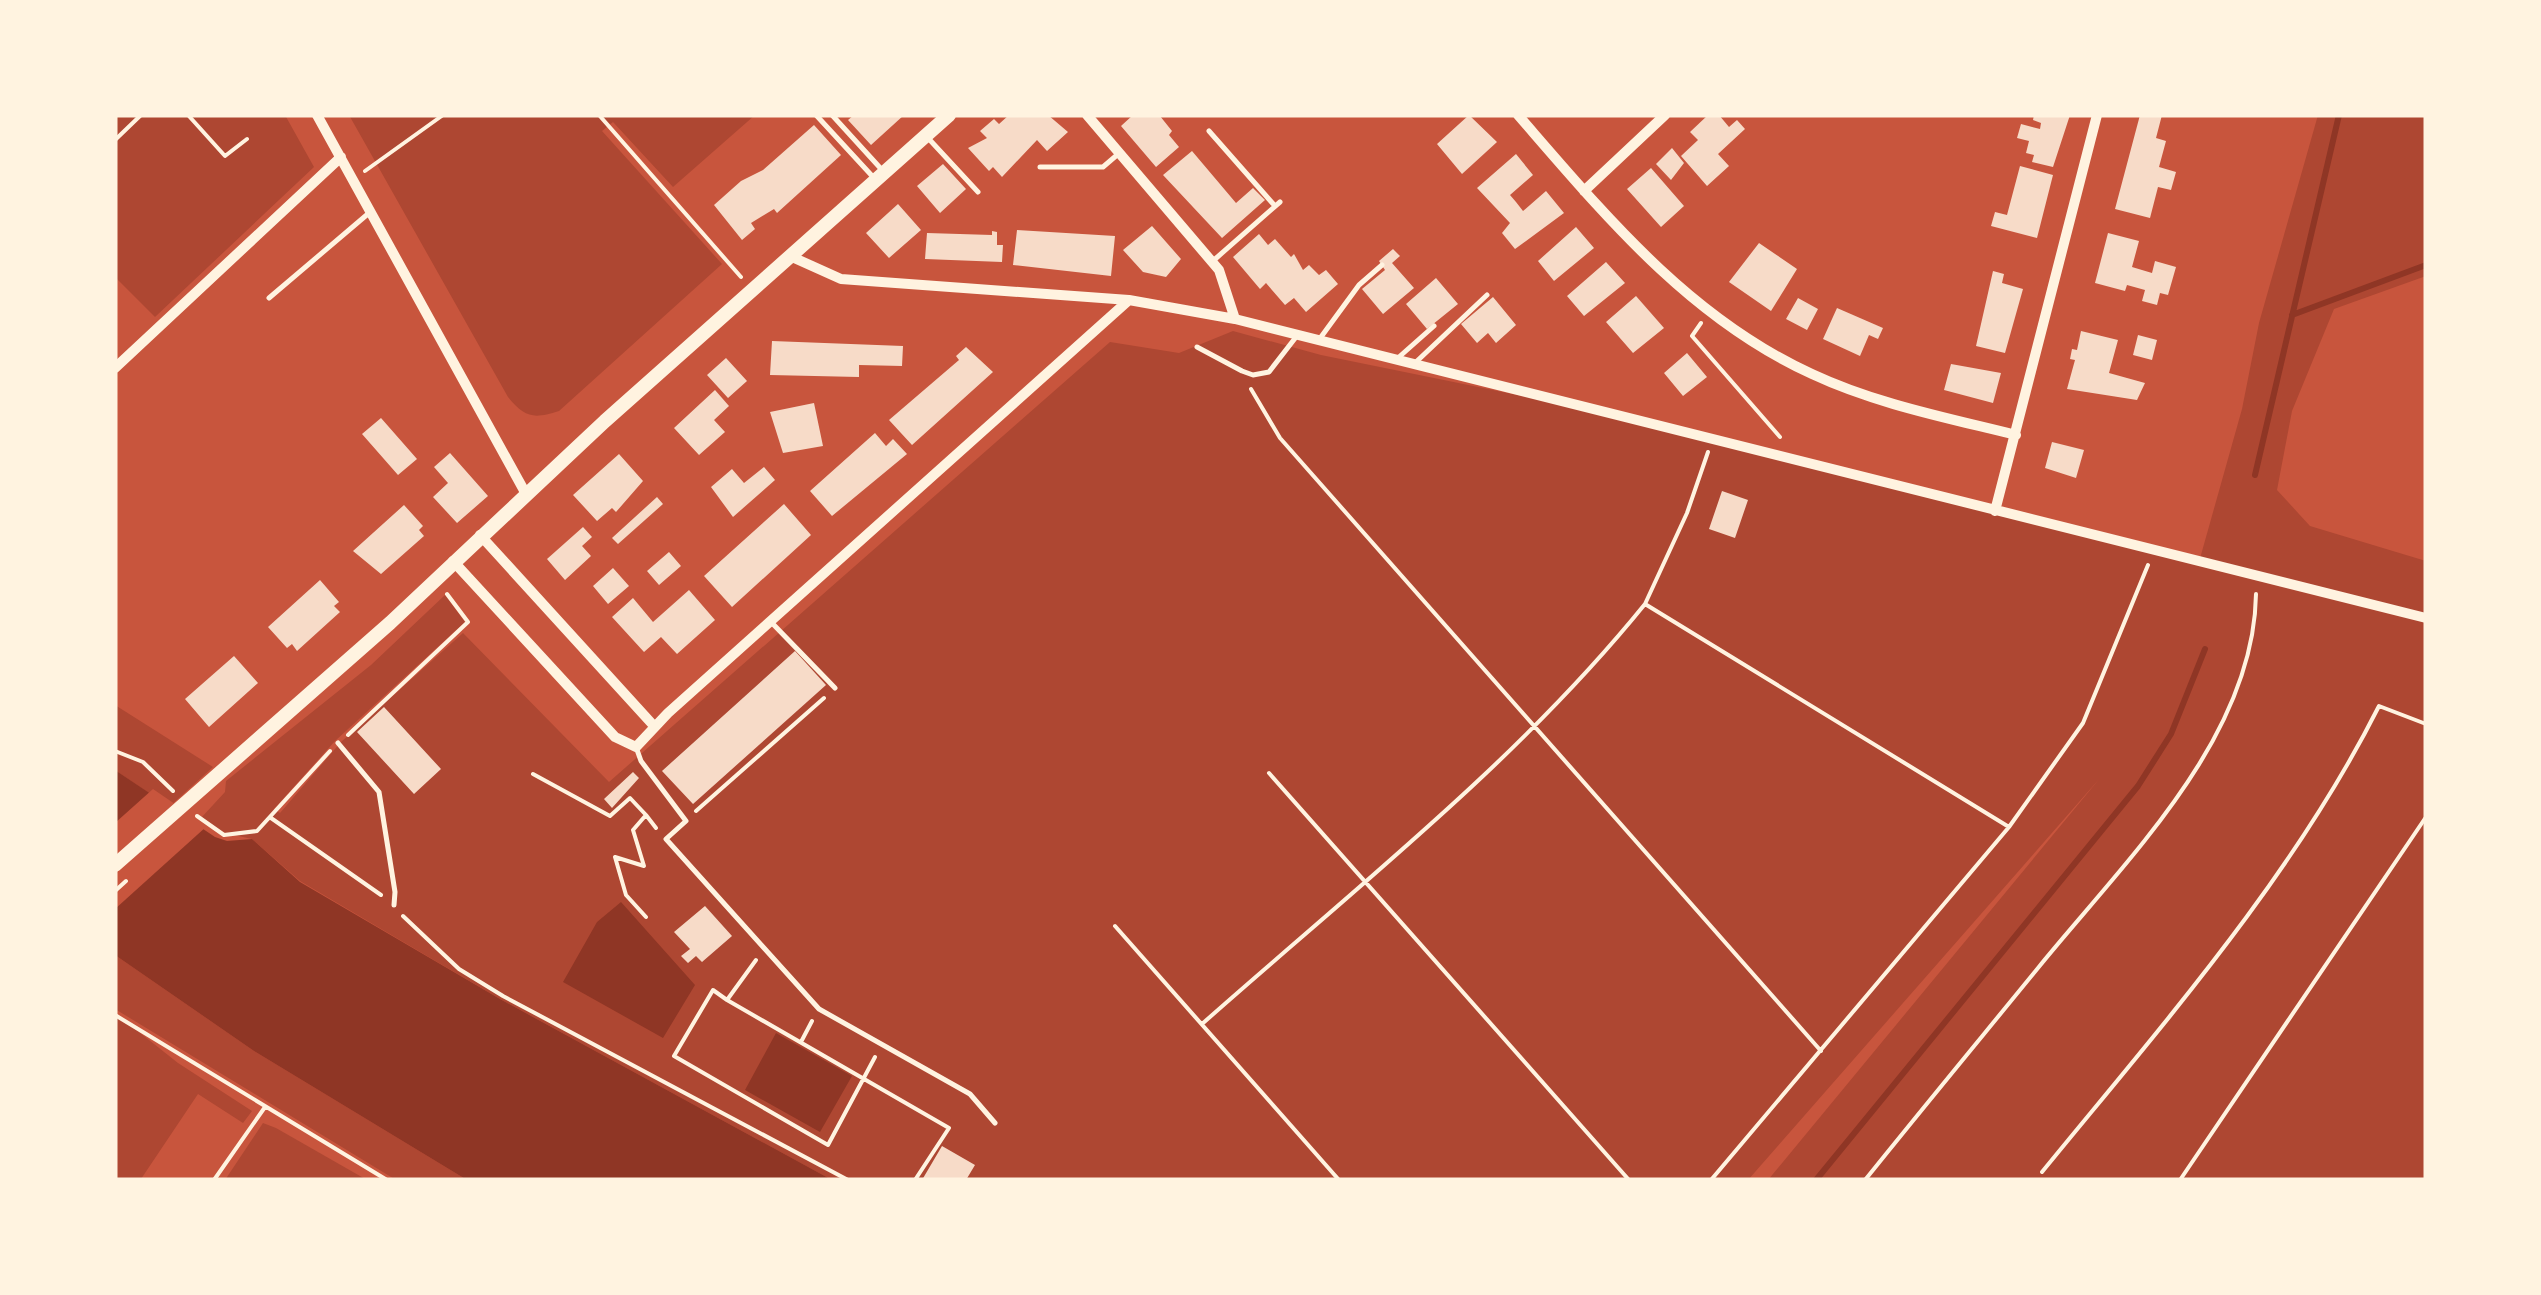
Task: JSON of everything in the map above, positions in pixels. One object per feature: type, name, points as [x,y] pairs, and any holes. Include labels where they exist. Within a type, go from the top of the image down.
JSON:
[{"type":"main road","points":[[116,864],[949,115]]},
{"type":"street","points":[[317,115],[526,494]]},
{"type":"street","points":[[1088,115],[1212,262],[1235,319]]},
{"type":"street","points":[[1518,115],[1670,282],[1750,340],[1812,374],[1882,400],[2016,435]]},
{"type":"street","points":[[1584,191],[1665,115]]},
{"type":"street","points":[[1994,511],[2096,115]]},
{"type":"street","points":[[115,368],[341,157]]},
{"type":"street","points":[[792,256],[841,279],[1129,300],[1235,319],[2426,618]]},
{"type":"street","points":[[453,561],[616,737],[636,748],[654,726],[1129,300]]},
{"type":"street","points":[[480,535],[654,726]]},
{"type":"lane","points":[[816,115],[880,177]]},
{"type":"lane","points":[[832,115],[880,177]]},
{"type":"lane","points":[[1209,131],[1277,204],[1212,262]]},
{"type":"lane","points":[[926,136],[978,192]]},
{"type":"lane","points":[[1040,167],[1103,167],[1120,153]]},
{"type":"lane","points":[[269,298],[371,212]]},
{"type":"lane","points":[[1319,340],[1359,285],[1382,266]]},
{"type":"lane","points":[[1414,364],[1487,295]]},
{"type":"lane","points":[[1396,360],[1434,326]]},
{"type":"lane","points":[[1197,347],[1253,375],[1270,372],[1297,334]]},
{"type":"lane","points":[[770,621],[835,688]]},
{"type":"lane","points":[[338,744],[379,792],[396,892],[394,906]]},
{"type":"lane","points":[[636,748],[641,761],[686,821],[666,839],[819,1008],[970,1094],[995,1123]]},
{"type":"path","points":[[115,140],[142,115]]},
{"type":"path","points":[[188,115],[225,156],[247,139]]},
{"type":"path","points":[[353,178],[443,115]]},
{"type":"path","points":[[599,115],[752,291]]},
{"type":"path","points":[[1709,310],[1692,336],[1803,464]]},
{"type":"path","points":[[1242,371],[1280,438],[1821,1050]]},
{"type":"path","points":[[1202,1024],[1535,726],[1597,664],[1645,604],[1687,513],[1712,440]]},
{"type":"path","points":[[1710,1180],[2009,827],[2083,723],[2154,548]]},
{"type":"path","points":[[1865,1180],[2185,788],[2238,676],[2254,625],[2256,578]]},
{"type":"path","points":[[434,580],[468,622],[338,744],[271,818],[394,906],[448,960],[503,996],[848,1180]]},
{"type":"path","points":[[1645,604],[2009,827]]},
{"type":"path","points":[[686,821],[835,688]]},
{"type":"path","points":[[2042,1172],[2178,1005],[2287,861],[2350,764],[2379,706],[2426,724]]},
{"type":"path","points":[[1269,773],[1629,1180]]},
{"type":"path","points":[[533,774],[610,816],[630,798],[666,839]]},
{"type":"path","points":[[646,816],[633,830],[644,866],[615,857],[626,895],[646,917]]},
{"type":"path","points":[[2180,1180],[2426,817]]},
{"type":"path","points":[[1116,926],[1339,1180]]},
{"type":"path","points":[[727,1000],[746,968],[767,950]]},
{"type":"path","points":[[882,1044],[864,1077],[828,1145],[674,1056],[713,990],[727,1000],[864,1077],[949,1128],[915,1180]]},
{"type":"path","points":[[800,1042],[819,1008]]},
{"type":"path","points":[[115,1015],[387,1180]]},
{"type":"path","points":[[214,1180],[264,1107]]},
{"type":"shaded area","points":[[115,115],[285,115],[314,167],[155,317],[115,277]]},
{"type":"shaded area","points":[[349,115],[755,115],[673,187],[613,122],[602,131],[722,264],[559,411],[536,416],[525,413],[508,397]]},
{"type":"shaded area","points":[[2318,115],[2426,115],[2426,276],[2334,309],[2292,411],[2277,490],[2310,526],[2426,561],[2426,1180],[1768,1180],[2100,778],[1748,1180],[832,1180],[500,999],[300,881],[252,839],[225,833],[201,818],[225,792],[226,781],[371,665],[445,595],[465,622],[335,741],[274,809],[280,813],[341,742],[463,633],[609,782],[1110,342],[1179,353],[1233,331],[1321,355],[1710,434],[2199,562],[2242,409],[2259,323]]},
{"type":"shaded area","points":[[115,705],[213,767],[169,807],[115,770]]},
{"type":"shaded area","points":[[115,770],[215,837],[227,841],[252,839],[300,882],[500,999],[832,1180],[467,1180],[254,1051],[115,955]]},
{"type":"shaded area","points":[[621,902],[695,985],[663,1038],[563,982],[597,922]]},
{"type":"shaded area","points":[[115,955],[254,1051],[467,1180],[396,1180],[115,1009]]},
{"type":"shaded area","points":[[115,1013],[178,1063],[252,1111],[243,1123],[198,1094],[141,1179],[115,1180]]},
{"type":"shaded area","points":[[776,1033],[852,1076],[820,1132],[745,1090]]},
{"type":"shaded area","points":[[263,1123],[276,1128],[367,1180],[225,1180]]},
{"type":"pier","points":[[153,789],[207,826],[115,909],[115,823]]},
{"type":"building","points":[[854,115],[904,115],[871,145],[848,120]]},
{"type":"building","points":[[1009,115],[1048,115],[1068,132],[1047,151],[1037,140],[1002,177],[993,167],[989,171],[968,148],[987,138],[980,131],[994,119],[999,124]]},
{"type":"building","points":[[1133,115],[1160,116],[1172,131],[1169,135],[1179,147],[1156,167],[1121,126]]},
{"type":"building","points":[[1469,115],[1497,142],[1462,174],[1437,144]]},
{"type":"building","points":[[1708,115],[1719,115],[1729,127],[1737,120],[1745,129],[1718,154],[1729,166],[1707,186],[1681,156],[1698,140],[1690,132]]},
{"type":"building","points":[[2034,115],[2070,115],[2053,167],[2032,162],[2034,155],[2026,153],[2029,141],[2017,138],[2021,124],[2040,129],[2041,123],[2033,120]]},
{"type":"building","points":[[2140,115],[2162,115],[2156,138],[2166,141],[2159,167],[2176,172],[2171,190],[2158,187],[2150,218],[2115,209]]},
{"type":"building","points":[[814,125],[841,155],[777,213],[774,209],[751,223],[755,229],[742,240],[714,205],[741,181],[763,170]]},
{"type":"building","points":[[1672,148],[1684,163],[1671,180],[1656,164]]},
{"type":"building","points":[[1192,151],[1236,203],[1253,188],[1265,200],[1222,238],[1163,175]]},
{"type":"building","points":[[1516,154],[1533,175],[1510,195],[1523,211],[1546,191],[1564,213],[1515,249],[1502,233],[1510,223],[1477,188]]},
{"type":"building","points":[[943,164],[966,189],[940,213],[917,186]]},
{"type":"building","points":[[2020,166],[2053,175],[2037,238],[1991,226],[1995,212],[2007,215]]},
{"type":"building","points":[[1651,168],[1684,206],[1661,227],[1627,189]]},
{"type":"building","points":[[898,204],[921,230],[889,258],[866,233]]},
{"type":"building","points":[[1152,226],[1181,259],[1166,277],[1143,272],[1123,250]]},
{"type":"building","points":[[1576,227],[1594,248],[1554,281],[1538,261]]},
{"type":"building","points":[[1017,230],[1115,236],[1111,276],[1013,265]]},
{"type":"building","points":[[992,231],[997,232],[997,245],[1003,245],[1002,262],[925,259],[927,233],[992,235]]},
{"type":"building","points":[[2108,233],[2139,241],[2132,267],[2152,273],[2155,261],[2176,267],[2168,295],[2160,293],[2157,305],[2142,301],[2145,290],[2127,285],[2125,291],[2095,283]]},
{"type":"building","points":[[1259,234],[1268,245],[1275,239],[1291,257],[1294,254],[1303,270],[1309,265],[1319,275],[1326,270],[1338,284],[1306,312],[1294,298],[1285,305],[1266,283],[1260,289],[1233,257]]},
{"type":"building","points":[[1759,243],[1797,269],[1771,311],[1729,282]]},
{"type":"building","points":[[1393,249],[1400,256],[1392,263],[1414,288],[1383,314],[1362,289],[1385,270],[1379,261]]},
{"type":"building","points":[[1606,262],[1625,283],[1584,316],[1567,296]]},
{"type":"building","points":[[1993,271],[2004,274],[2002,283],[2023,289],[2005,353],[1976,346]]},
{"type":"building","points":[[1436,278],[1458,304],[1427,329],[1406,304]]},
{"type":"building","points":[[1636,296],[1664,328],[1633,353],[1606,322]]},
{"type":"building","points":[[1493,297],[1516,325],[1496,343],[1488,333],[1477,343],[1461,324]]},
{"type":"building","points":[[1798,298],[1818,309],[1807,330],[1786,319]]},
{"type":"building","points":[[1837,308],[1883,328],[1878,339],[1869,335],[1860,356],[1823,339]]},
{"type":"building","points":[[2081,331],[2118,340],[2109,373],[2145,383],[2137,400],[2067,389],[2075,360],[2070,359],[2072,349],[2077,350]]},
{"type":"building","points":[[2138,335],[2157,340],[2152,360],[2133,355]]},
{"type":"building","points":[[772,341],[903,346],[902,366],[859,365],[859,377],[770,375]]},
{"type":"building","points":[[966,347],[993,372],[912,445],[889,420],[959,360],[956,356]]},
{"type":"building","points":[[1687,353],[1707,377],[1683,396],[1664,373]]},
{"type":"building","points":[[726,358],[747,381],[728,398],[707,375]]},
{"type":"building","points":[[1951,364],[2001,373],[1993,403],[1944,390]]},
{"type":"building","points":[[715,390],[729,406],[714,420],[725,432],[699,455],[674,428]]},
{"type":"building","points":[[814,403],[823,446],[783,453],[770,412]]},
{"type":"building","points":[[381,418],[417,459],[398,475],[362,434]]},
{"type":"building","points":[[875,433],[886,446],[893,439],[907,454],[832,516],[810,491]]},
{"type":"building","points":[[2052,442],[2084,450],[2076,478],[2045,468]]},
{"type":"building","points":[[450,453],[488,496],[457,523],[433,497],[448,483],[434,467]]},
{"type":"building","points":[[619,454],[643,481],[616,512],[612,508],[597,521],[573,495]]},
{"type":"building","points":[[764,467],[775,480],[733,517],[711,487],[732,469],[744,483]]},
{"type":"building","points":[[1722,491],[1748,500],[1735,538],[1709,529]]},
{"type":"building","points":[[657,497],[663,504],[618,544],[612,538]]},
{"type":"building","points":[[784,504],[811,535],[732,607],[704,576]]},
{"type":"building","points":[[404,505],[423,526],[419,530],[424,536],[381,574],[353,551]]},
{"type":"building","points":[[583,527],[592,537],[582,546],[591,556],[565,580],[547,559]]},
{"type":"building","points":[[669,552],[681,566],[659,585],[647,571]]},
{"type":"building","points":[[613,568],[629,586],[608,604],[593,586]]},
{"type":"building","points":[[320,580],[339,602],[334,606],[340,612],[297,651],[292,644],[287,648],[268,627]]},
{"type":"building","points":[[689,590],[715,620],[677,654],[661,637],[644,652],[612,617],[633,598],[653,622]]},
{"type":"building","points":[[795,651],[826,685],[693,804],[662,771]]},
{"type":"building","points":[[234,656],[258,683],[209,727],[185,699]]},
{"type":"building","points":[[384,707],[441,769],[414,794],[357,732]]},
{"type":"building","points":[[633,772],[639,778],[612,808],[604,799]]},
{"type":"building","points":[[705,906],[732,936],[702,962],[696,956],[688,963],[681,956],[690,949],[674,932]]},
{"type":"building","points":[[942,1146],[975,1165],[966,1180],[922,1180]]},
{"type":"waterway","points":[[2255,475],[2339,115]]},
{"type":"waterway","points":[[2292,315],[2426,265]]},
{"type":"waterway","points":[[1816,1180],[2138,786],[2171,734],[2205,649]]}]
